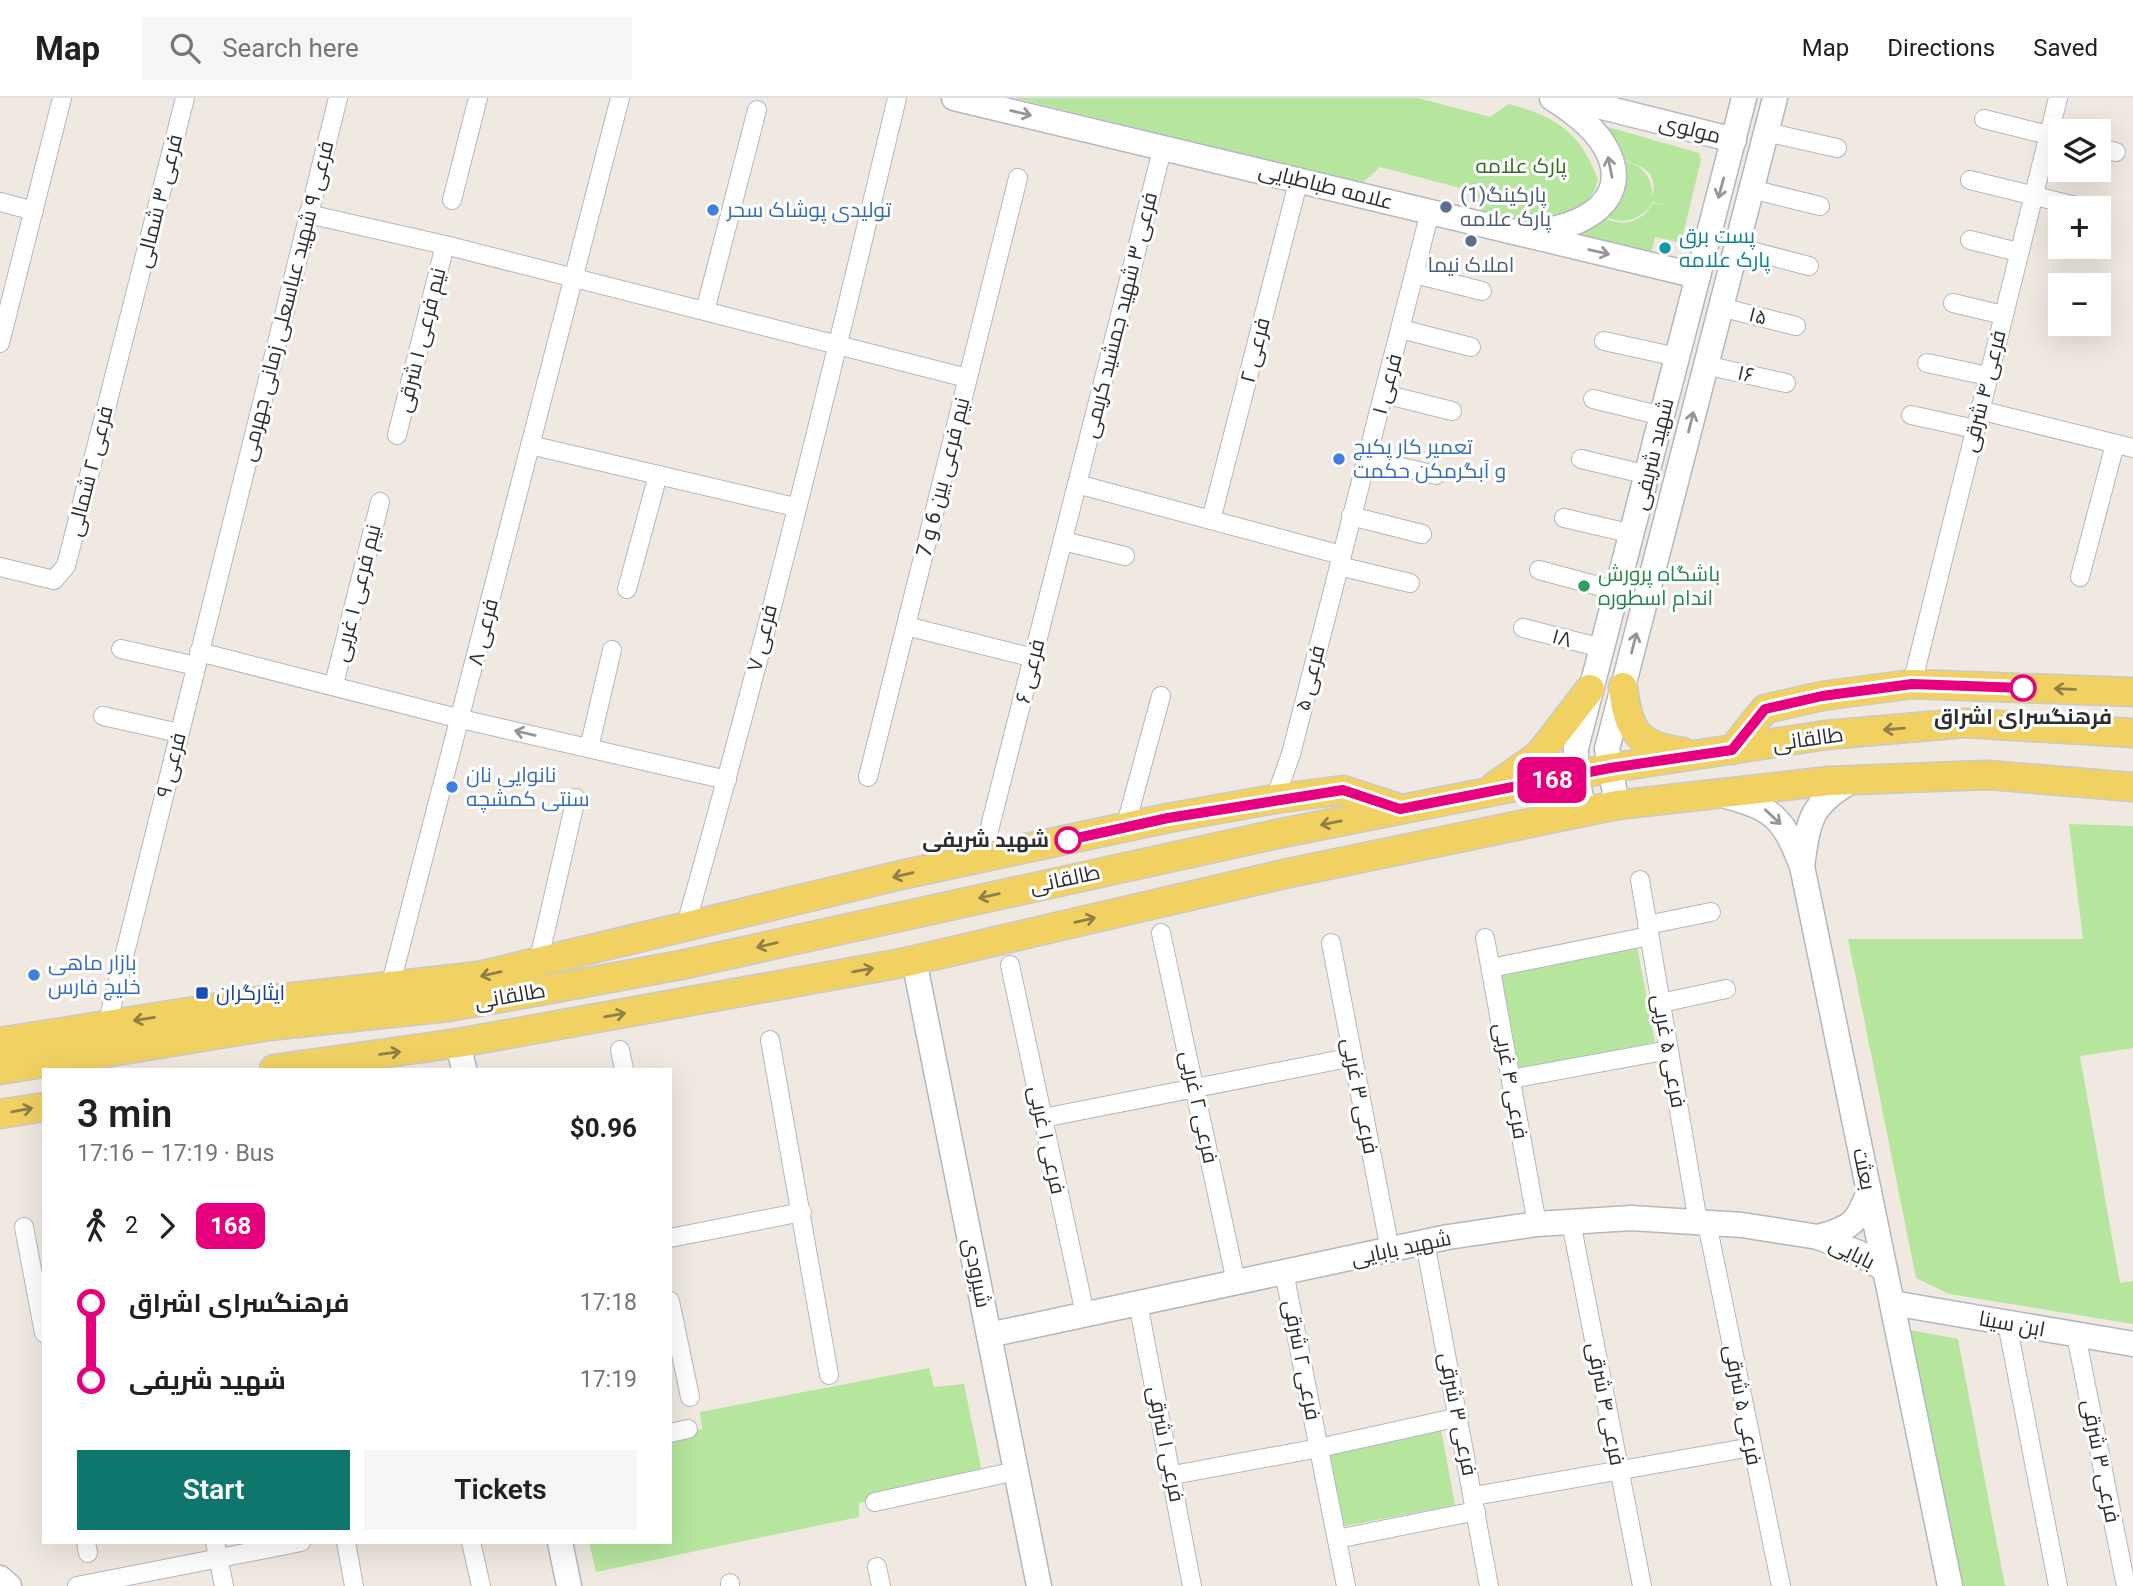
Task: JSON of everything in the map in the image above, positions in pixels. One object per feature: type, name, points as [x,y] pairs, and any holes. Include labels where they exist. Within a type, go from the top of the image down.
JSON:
[{"type":"main road","points":[[1623,687],[1625,709],[1634,733],[1661,748],[1719,752],[1765,709],[1822,696],[1912,684],[2133,692]]},
{"type":"main road","points":[[1483,793],[1539,755],[1590,689]]},
{"type":"main road","name":"طالقانی","points":[[0,1070],[290,1024],[448,1007],[681,965],[1135,864],[1610,768],[1826,735],[1965,723],[2133,733]]},
{"type":"main road","name":"طالقانی","points":[[288,1068],[461,1056],[915,960],[1284,874],[1584,810],[1853,780],[1988,775],[2133,788]]},
{"type":"main road","points":[[0,1042],[258,1000],[479,976],[982,859],[1275,799],[1343,790],[1400,809]]},
{"type":"main road","points":[[194,1011],[290,1024]]},
{"type":"main road","points":[[0,1114],[42,1107]]},
{"type":"street","points":[[0,343],[62,98]]},
{"type":"street","name":"فرعی ۳ شمالی","points":[[133,303],[185,98]]},
{"type":"street","name":"فرعی ۹ شهید عباسعلی زمانی جهرمی","points":[[236,504],[338,98]]},
{"type":"street","points":[[452,200],[478,98]]},
{"type":"street","name":"فرعی ۸","points":[[390,987],[620,98]]},
{"type":"street","name":"فرعی ۷","points":[[685,929],[727,780],[838,346],[897,98]]},
{"type":"street","points":[[1508,231],[1545,230],[1588,218],[1605,201],[1612,186],[1614,173],[1604,145],[1580,118],[1552,98]]},
{"type":"street","name":"مولوی","points":[[1566,98],[1591,101],[1734,140]]},
{"type":"street","name":"شهید شریفی","points":[[1584,810],[1576,775],[1576,748],[1744,98]]},
{"type":"street","name":"شهید شریفی","points":[[1617,805],[1607,748],[1774,98]]},
{"type":"street","name":"فرعی ۴ شرقی","points":[[2056,119],[2058,98]]},
{"type":"street","name":"علامه طباطبایی","points":[[967,100],[1698,276]]},
{"type":"street","points":[[705,311],[757,110]]},
{"type":"street","points":[[1984,119],[2048,135]]},
{"type":"street","points":[[1766,132],[1838,148]]},
{"type":"street","name":"فرعی ۳ شهید جمشید کریمی","points":[[1077,484],[1163,146]]},
{"type":"street","name":"فرعی ۴ شرقی","points":[[1912,684],[2018,252],[2033,195],[2048,154]]},
{"type":"street","name":"نیم فرعی بین 6 و 7","points":[[868,777],[1018,177]]},
{"type":"street","name":"فرعی ۲","points":[[1212,520],[1299,179]]},
{"type":"street","points":[[1970,180],[2048,199]]},
{"type":"street","points":[[1751,189],[1820,206]]},
{"type":"street","points":[[0,202],[34,211]]},
{"type":"street","name":"فرعی ۱","points":[[1340,561],[1430,212]]},
{"type":"street","points":[[308,214],[445,245],[967,378]]},
{"type":"street","points":[[1970,240],[2018,252]]},
{"type":"street","name":"نیم فرعی ۱ شرقی","points":[[397,435],[445,245]]},
{"type":"street","points":[[1736,247],[1809,265]]},
{"type":"street","points":[[1415,274],[1482,291]]},
{"type":"street","name":"فرعی ۲ شمالی","points":[[0,567],[54,580],[66,566],[133,303]]},
{"type":"street","points":[[1953,303],[2003,316]]},
{"type":"street","name":"۱۵","points":[[1720,307],[1796,326]]},
{"type":"street","points":[[1401,328],[1471,347]]},
{"type":"street","points":[[1604,341],[1677,357]]},
{"type":"street","points":[[1927,363],[1988,376]]},
{"type":"street","name":"۱۶","points":[[1705,365],[1786,383]]},
{"type":"street","points":[[1384,394],[1452,411]]},
{"type":"street","points":[[1593,399],[1662,416]]},
{"type":"street","points":[[1979,410],[2124,446],[2080,577]]},
{"type":"street","points":[[1912,415],[1975,429]]},
{"type":"street","points":[[530,445],[795,507]]},
{"type":"street","points":[[1366,459],[1436,475]]},
{"type":"street","points":[[1580,459],[1648,475]]},
{"type":"street","points":[[627,589],[658,475]]},
{"type":"street","points":[[1077,484],[1212,520],[1410,583]]},
{"type":"street","name":"فرعی ۶","points":[[982,859],[1077,484]]},
{"type":"street","name":"نیم فرعی ۱ غربی","points":[[334,684],[380,502]]},
{"type":"street","name":"فرعی ۹","points":[[107,1025],[236,504]]},
{"type":"street","points":[[1351,516],[1422,534]]},
{"type":"street","points":[[1564,518],[1633,534]]},
{"type":"street","points":[[1063,541],[1125,556]]},
{"type":"street","name":"فرعی ۵","points":[[1275,799],[1291,754],[1340,561]]},
{"type":"street","points":[[1539,570],[1617,594],[1618,607],[1625,613],[1635,613],[1643,607]]},
{"type":"street","points":[[906,626],[1034,658]]},
{"type":"street","name":"۱۸","points":[[1523,628],[1602,648]]},
{"type":"street","points":[[121,649],[197,659],[334,684],[461,719],[727,780]]},
{"type":"street","points":[[589,748],[612,650]]},
{"type":"street","points":[[1125,828],[1161,696]]},
{"type":"street","points":[[103,716],[179,733]]},
{"type":"street","points":[[1802,866],[1806,835],[1819,803],[1853,780]]},
{"type":"street","name":"بعثت","points":[[1721,795],[1752,803],[1773,814],[1790,837],[1802,866],[1950,1586]]},
{"type":"street","points":[[538,963],[576,798]]},
{"type":"street","name":"فرعی ۵ غربی","points":[[1640,880],[1669,1050],[1703,1223]]},
{"type":"street","points":[[1491,968],[1712,912]]},
{"type":"street","name":"فرعی ۲ غربی","points":[[1161,933],[1236,1282]]},
{"type":"street","name":"فرعی ۴ غربی","points":[[1485,938],[1537,1224]]},
{"type":"street","name":"فرعی ۳ غربی","points":[[1331,943],[1390,1250]]},
{"type":"street","name":"شیرودی","points":[[915,960],[1039,1586]]},
{"type":"street","name":"فرعی ۱ غربی","points":[[1010,965],[1085,1314]]},
{"type":"street","points":[[1661,1003],[1726,989]]},
{"type":"street","points":[[770,1040],[829,1375]]},
{"type":"street","points":[[620,1050],[624,1068]]},
{"type":"street","points":[[1511,1079],[1669,1050]]},
{"type":"street","points":[[1043,1118],[1353,1057]]},
{"type":"street","points":[[1818,1237],[1848,1228],[1861,1212],[1868,1191]]},
{"type":"street","points":[[672,1238],[802,1212]]},
{"type":"street","name":"شهید بابایی","points":[[989,1335],[1425,1242],[1537,1224],[1631,1218],[1703,1223],[1818,1237]]},
{"type":"street","name":"فرعی ۴ شرقی","points":[[1571,1222],[1642,1586]]},
{"type":"street","name":"فرعی ۵ شرقی","points":[[1703,1223],[1781,1586]]},
{"type":"street","points":[[23,1227],[42,1323]]},
{"type":"street","name":"بابایی","points":[[1818,1237],[1859,1253],[1885,1270]]},
{"type":"street","name":"فرعی ۳ شرقی","points":[[1425,1242],[1489,1586]]},
{"type":"street","name":"فرعی ۲ شرقی","points":[[1284,1272],[1346,1586]]},
{"type":"street","name":"فرعی ۱ شرقی","points":[[1138,1303],[1173,1475],[1192,1586]]},
{"type":"street","name":"ابن سینا","points":[[1892,1303],[2133,1344]]},
{"type":"street","points":[[672,1311],[690,1397]]},
{"type":"street","points":[[2007,1323],[2058,1586]]},
{"type":"street","name":"فرعی ۳ شرقی","points":[[2076,1335],[2126,1586]]},
{"type":"street","points":[[1173,1475],[1319,1448],[1459,1417]]},
{"type":"street","points":[[672,1433],[688,1429]]},
{"type":"street","points":[[1337,1539],[1619,1468],[1752,1447]]},
{"type":"street","points":[[875,1502],[1016,1471]]},
{"type":"street","points":[[77,1586],[217,1550],[280,1544]]},
{"type":"street","points":[[346,1544],[354,1586]]},
{"type":"street","points":[[471,1544],[481,1586]]},
{"type":"street","points":[[560,1544],[569,1586]]},
{"type":"street","points":[[217,1550],[224,1586]]},
{"type":"street","points":[[877,1567],[881,1586]]},
{"type":"street","points":[[0,1578],[9,1586]]},
{"type":"green space","name":"پارک علامه","points":[[1014,98],[1418,98],[1490,117],[1509,104],[1540,115],[1565,129],[1584,150],[1598,180],[1591,195],[1580,206],[1566,214],[1532,219],[1482,215],[1472,191],[1380,167],[1362,183]]},
{"type":"green space","points":[[1594,123],[1699,153],[1701,160],[1681,243],[1655,237],[1650,258],[1571,237],[1588,229],[1602,217],[1617,222],[1631,222],[1643,215],[1653,203],[1666,205],[1653,202],[1642,214],[1624,221],[1602,215],[1622,160],[1645,172],[1653,196],[1654,186],[1649,173],[1640,167],[1618,155]]},
{"type":"green space","points":[[2069,824],[2133,826],[2133,1048],[2080,1056],[2120,1283],[2133,1281],[2133,1324],[1949,1294],[1916,1278],[1848,939],[2083,939]]},
{"type":"green space","points":[[1637,946],[1655,1042],[1519,1070],[1501,971]]},
{"type":"green space","points":[[1905,1329],[1958,1339],[2005,1586],[1958,1586]]},
{"type":"green space","points":[[929,1368],[934,1387],[964,1384],[983,1477],[859,1503],[859,1517],[596,1572],[589,1544],[672,1544],[672,1436],[702,1429],[700,1412]]},
{"type":"green space","points":[[1441,1430],[1455,1505],[1340,1527],[1326,1451]]},
{"type":"bus line","name":"168","points":[[1068,840],[1168,818],[1343,790],[1400,809],[1610,768],[1732,750],[1765,709],[1822,696],[1912,684],[2023,688]]},
{"type":"place","name":"پارکینگ(1) پارک علامه","points":[[1446,207]]},
{"type":"place","name":"تولیدی پوشاک سحر","points":[[713,210]]},
{"type":"place","name":"املاک نیما","points":[[1471,241]]},
{"type":"place","name":"پست برق پارک علامه","points":[[1665,248]]},
{"type":"place","name":"تعمیر کار پکیج و آبگرمکن حکمت","points":[[1339,459]]},
{"type":"place","name":"باشگاه پرورش اندام اسطوره","points":[[1584,586]]},
{"type":"place","name":"فرهنگسرای اشراق","points":[[2023,688]]},
{"type":"place","name":"نانوایی نان سنتی کمشچه","points":[[452,787]]},
{"type":"place","name":"شهید شریفی","points":[[1068,840]]},
{"type":"place","name":"بازار ماهی خلیج فارس","points":[[34,975]]},
{"type":"place","name":"ایثارگران","points":[[202,993]]}]
